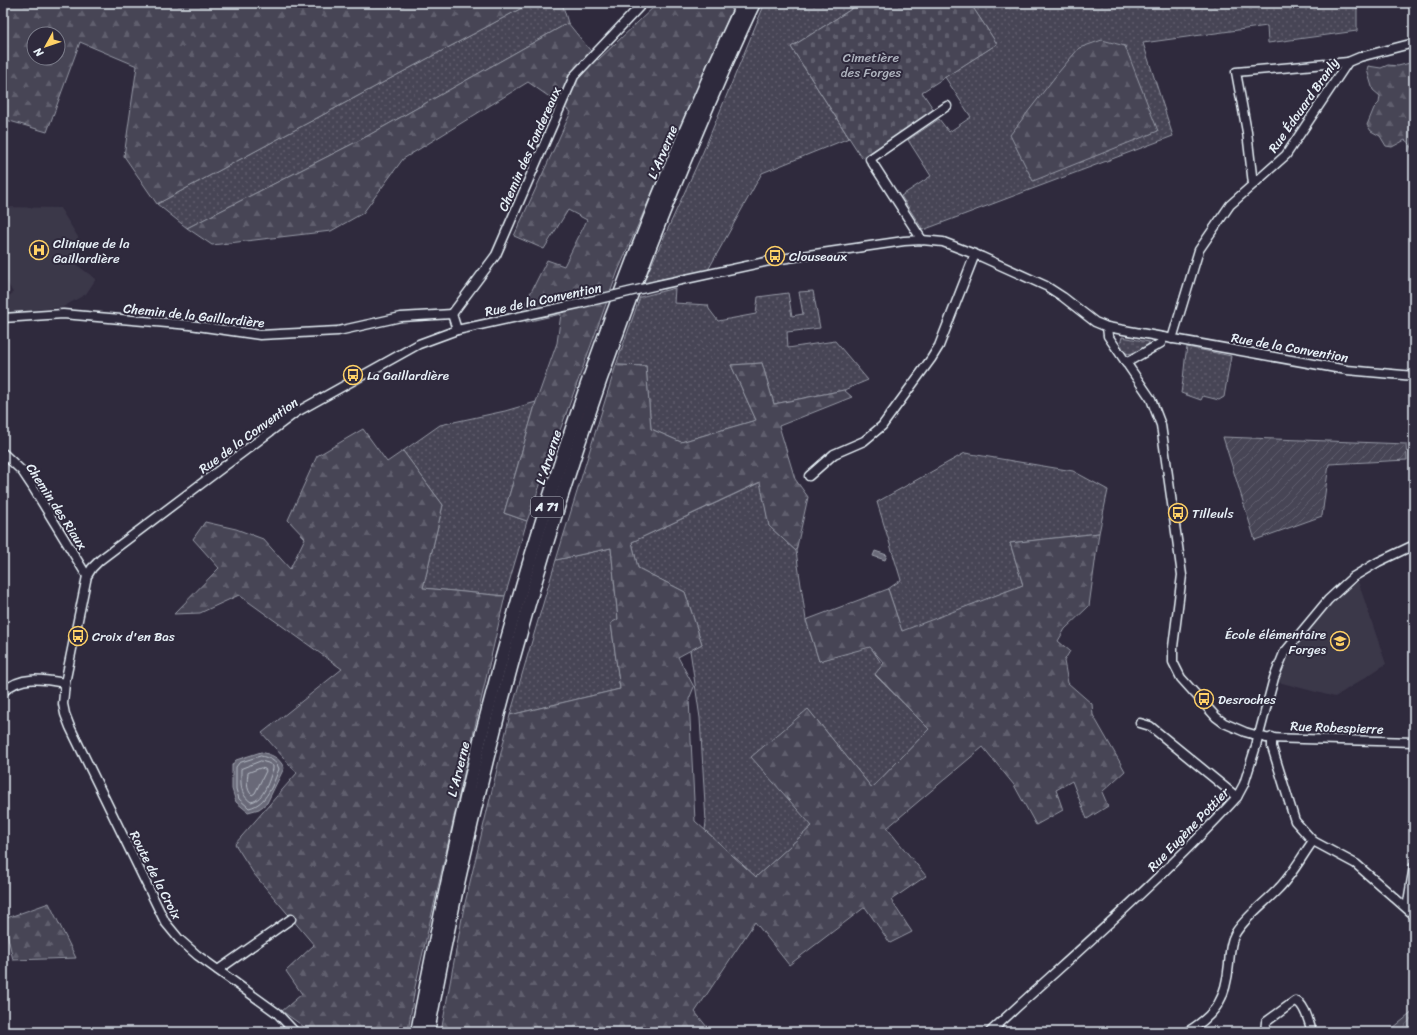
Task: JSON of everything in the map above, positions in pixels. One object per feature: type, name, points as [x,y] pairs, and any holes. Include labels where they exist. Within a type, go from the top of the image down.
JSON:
[{"type":"highway","name":"L'Arverne","points":[[417,1032],[444,893],[463,810],[498,673],[539,530],[574,422],[633,262],[683,138],[743,3]]},
{"type":"highway","name":"L'Arverne","points":[[428,1032],[455,895],[491,740],[556,512],[584,426],[643,263],[692,144],[754,3]]},
{"type":"street","name":"Chemin des Fondereaux","points":[[452,314],[496,255],[574,76],[642,3]]},
{"type":"street","name":"Rue Édouard Branly","points":[[1172,339],[1199,250],[1230,205],[1286,155],[1348,62],[1360,57],[1414,43]]},
{"type":"street","points":[[1253,184],[1247,132],[1236,72],[1348,62]]},
{"type":"street","points":[[922,240],[870,159],[947,106]]},
{"type":"street","name":"Rue de la Convention","points":[[65,683],[84,588],[92,568],[100,560],[295,413],[419,344],[457,330],[774,260],[922,240],[943,242],[975,254],[1046,286],[1063,296],[1095,322],[1107,327],[1347,370],[1414,376]]},
{"type":"street","points":[[809,476],[834,454],[864,441],[882,426],[922,372],[939,346],[975,254]]},
{"type":"street","name":"Chemin de la Gaillardière","points":[[3,318],[63,314],[190,325],[260,335],[338,331],[401,317],[452,314]]},
{"type":"street","points":[[452,314],[457,330]]},
{"type":"street","name":"Rue Robespierre","points":[[1107,327],[1108,336],[1151,399],[1161,425],[1182,575],[1173,647],[1173,662],[1181,678],[1216,717],[1224,723],[1259,736],[1414,742]]},
{"type":"street","points":[[1126,363],[1161,343],[1162,337]]},
{"type":"street","name":"Chemin des Riaux","points":[[3,453],[22,471],[88,576]]},
{"type":"street","name":"Rue Eugène Pottier","points":[[990,1032],[1167,869],[1236,797],[1244,784],[1259,736],[1274,678],[1284,653],[1328,600],[1353,577],[1378,562],[1414,545]]},
{"type":"street","points":[[3,692],[17,682],[38,678],[65,683]]},
{"type":"street","name":"Route de la Croix","points":[[65,683],[63,704],[70,726],[165,922],[179,939],[197,955],[277,1013],[295,1032]]},
{"type":"street","points":[[1140,723],[1150,726],[1236,797]]},
{"type":"street","points":[[1272,737],[1272,747],[1295,821],[1312,841],[1356,864],[1414,914]]},
{"type":"street","points":[[1187,1032],[1203,1021],[1222,1000],[1228,982],[1231,944],[1235,934],[1241,926],[1281,887],[1312,841]]},
{"type":"street","points":[[1407,908],[1414,866]]},
{"type":"street","points":[[218,970],[291,919]]},
{"type":"street","points":[[1265,1032],[1266,1022],[1295,1001],[1302,1006],[1312,1032]]},
{"type":"shaded area","name":"Clinique de la Gaillardière","points":[[3,207],[60,208],[78,237],[74,263],[96,279],[86,294],[63,307],[3,314],[3,300],[13,293],[3,274]]},
{"type":"shaded area","name":"École élémentaire Forges","points":[[1358,581],[1386,664],[1335,697],[1278,682],[1290,655],[1332,604],[1344,591]]},
{"type":"green space","points":[[3,3],[531,3],[157,204],[124,156],[137,66],[80,42],[47,132],[3,119]]},
{"type":"green space","points":[[531,3],[562,3],[568,23],[362,139],[187,228],[157,204]]},
{"type":"green space","points":[[658,3],[735,3],[618,271],[527,521],[504,513],[536,402],[557,343],[561,314],[526,322],[522,310],[547,260],[564,266],[587,220],[568,210],[544,249],[514,236],[571,112],[528,82],[403,159],[363,213],[331,231],[212,245],[187,228],[362,139],[568,23],[598,60]]},
{"type":"green space","points":[[765,3],[861,3],[791,47],[849,138],[762,173],[708,270],[643,283],[703,152]]},
{"type":"green space","name":"Cimetière des Forges","points":[[861,3],[970,3],[997,44],[922,92],[934,110],[862,158],[791,47]]},
{"type":"green space","points":[[970,3],[1357,3],[1357,31],[1268,43],[1267,26],[1143,43],[1173,136],[923,230],[901,196],[931,176],[908,140],[939,119],[949,132],[971,117],[945,77],[997,44]]},
{"type":"green space","points":[[1102,40],[1125,46],[1158,131],[1033,181],[1010,135],[1079,48]]},
{"type":"green space","points":[[1414,62],[1414,155],[1410,144],[1405,140],[1392,147],[1386,146],[1380,136],[1371,131],[1367,125],[1374,108],[1379,103],[1380,96],[1373,90],[1367,70],[1368,66],[1381,68],[1388,65],[1398,66]]},
{"type":"green space","points":[[675,288],[674,303],[708,305],[709,309],[718,321],[756,314],[758,297],[788,293],[792,316],[803,314],[799,292],[813,291],[820,328],[787,332],[788,348],[835,341],[868,380],[844,390],[774,404],[762,363],[731,365],[756,420],[681,442],[651,429],[646,366],[616,365],[640,297]]},
{"type":"green space","points":[[1122,337],[1149,343],[1138,351],[1128,354],[1120,345]]},
{"type":"green space","points":[[1187,347],[1231,356],[1224,397],[1219,400],[1203,396],[1201,400],[1181,393]]},
{"type":"green space","points":[[762,363],[774,404],[844,390],[852,397],[779,426],[795,479],[808,497],[796,551],[769,526],[760,482],[632,542],[638,568],[685,592],[702,644],[678,657],[694,687],[689,699],[695,821],[756,877],[812,826],[751,757],[808,709],[872,788],[929,729],[875,674],[884,663],[870,647],[819,661],[806,620],[888,589],[902,631],[1023,585],[1010,543],[1099,533],[1089,606],[1065,629],[1058,641],[1070,651],[1064,661],[1068,683],[1092,704],[1093,715],[1125,771],[1102,792],[1108,806],[1087,819],[1072,781],[1056,790],[1063,810],[1036,825],[1014,785],[983,747],[887,828],[926,876],[891,900],[912,932],[890,943],[865,907],[789,965],[755,922],[695,1012],[711,1032],[441,1032],[464,907],[510,715],[620,689],[611,623],[618,619],[611,548],[556,560],[616,365],[646,366],[651,429],[681,442],[756,420],[731,365]]},
{"type":"green space","points":[[536,402],[504,513],[527,521],[505,596],[423,588],[443,505],[403,451],[440,425],[505,411]]},
{"type":"green space","points":[[363,429],[387,462],[403,451],[443,505],[423,588],[505,596],[415,987],[408,1032],[314,1032],[307,1029],[282,1011],[302,994],[286,971],[314,945],[254,874],[235,844],[297,773],[262,733],[342,669],[239,595],[200,613],[174,614],[219,568],[193,539],[205,522],[236,529],[263,539],[290,569],[305,538],[288,520],[317,456]]},
{"type":"green space","points":[[1223,437],[1406,444],[1407,460],[1329,464],[1322,516],[1255,540]]},
{"type":"green space","points":[[965,453],[1073,471],[1108,490],[1099,533],[1010,543],[1023,585],[902,632],[888,589],[901,580],[877,502]]},
{"type":"green space","points":[[761,482],[769,526],[796,551],[806,620],[819,661],[870,646],[883,666],[875,675],[929,729],[872,788],[808,709],[812,826],[756,877],[705,830],[706,822],[700,718],[690,650],[702,644],[685,592],[638,568],[632,542]]},
{"type":"green space","points":[[611,548],[618,620],[611,623],[620,689],[510,715],[556,560]]},
{"type":"green space","points":[[49,903],[76,958],[13,960],[4,919]]},
{"type":"green space","points":[[1414,1011],[1414,1032],[1388,1032]]},
{"type":"water","points":[[875,551],[887,555],[885,560],[873,556]]},
{"type":"water","points":[[261,752],[275,757],[280,761],[284,768],[267,803],[259,809],[248,812],[236,802],[232,789],[232,765],[236,760]]},
{"type":"place","name":"Clinique de la Gaillardière","points":[[39,250]]},
{"type":"place","name":"Clouseaux","points":[[775,256]]},
{"type":"place","name":"La Gaillardière","points":[[353,375]]},
{"type":"place","name":"Tilleuls","points":[[1178,513]]},
{"type":"place","name":"Croix d'en Bas","points":[[78,636]]},
{"type":"place","name":"École élémentaire Forges","points":[[1340,641]]},
{"type":"place","name":"Desroches","points":[[1204,699]]}]
